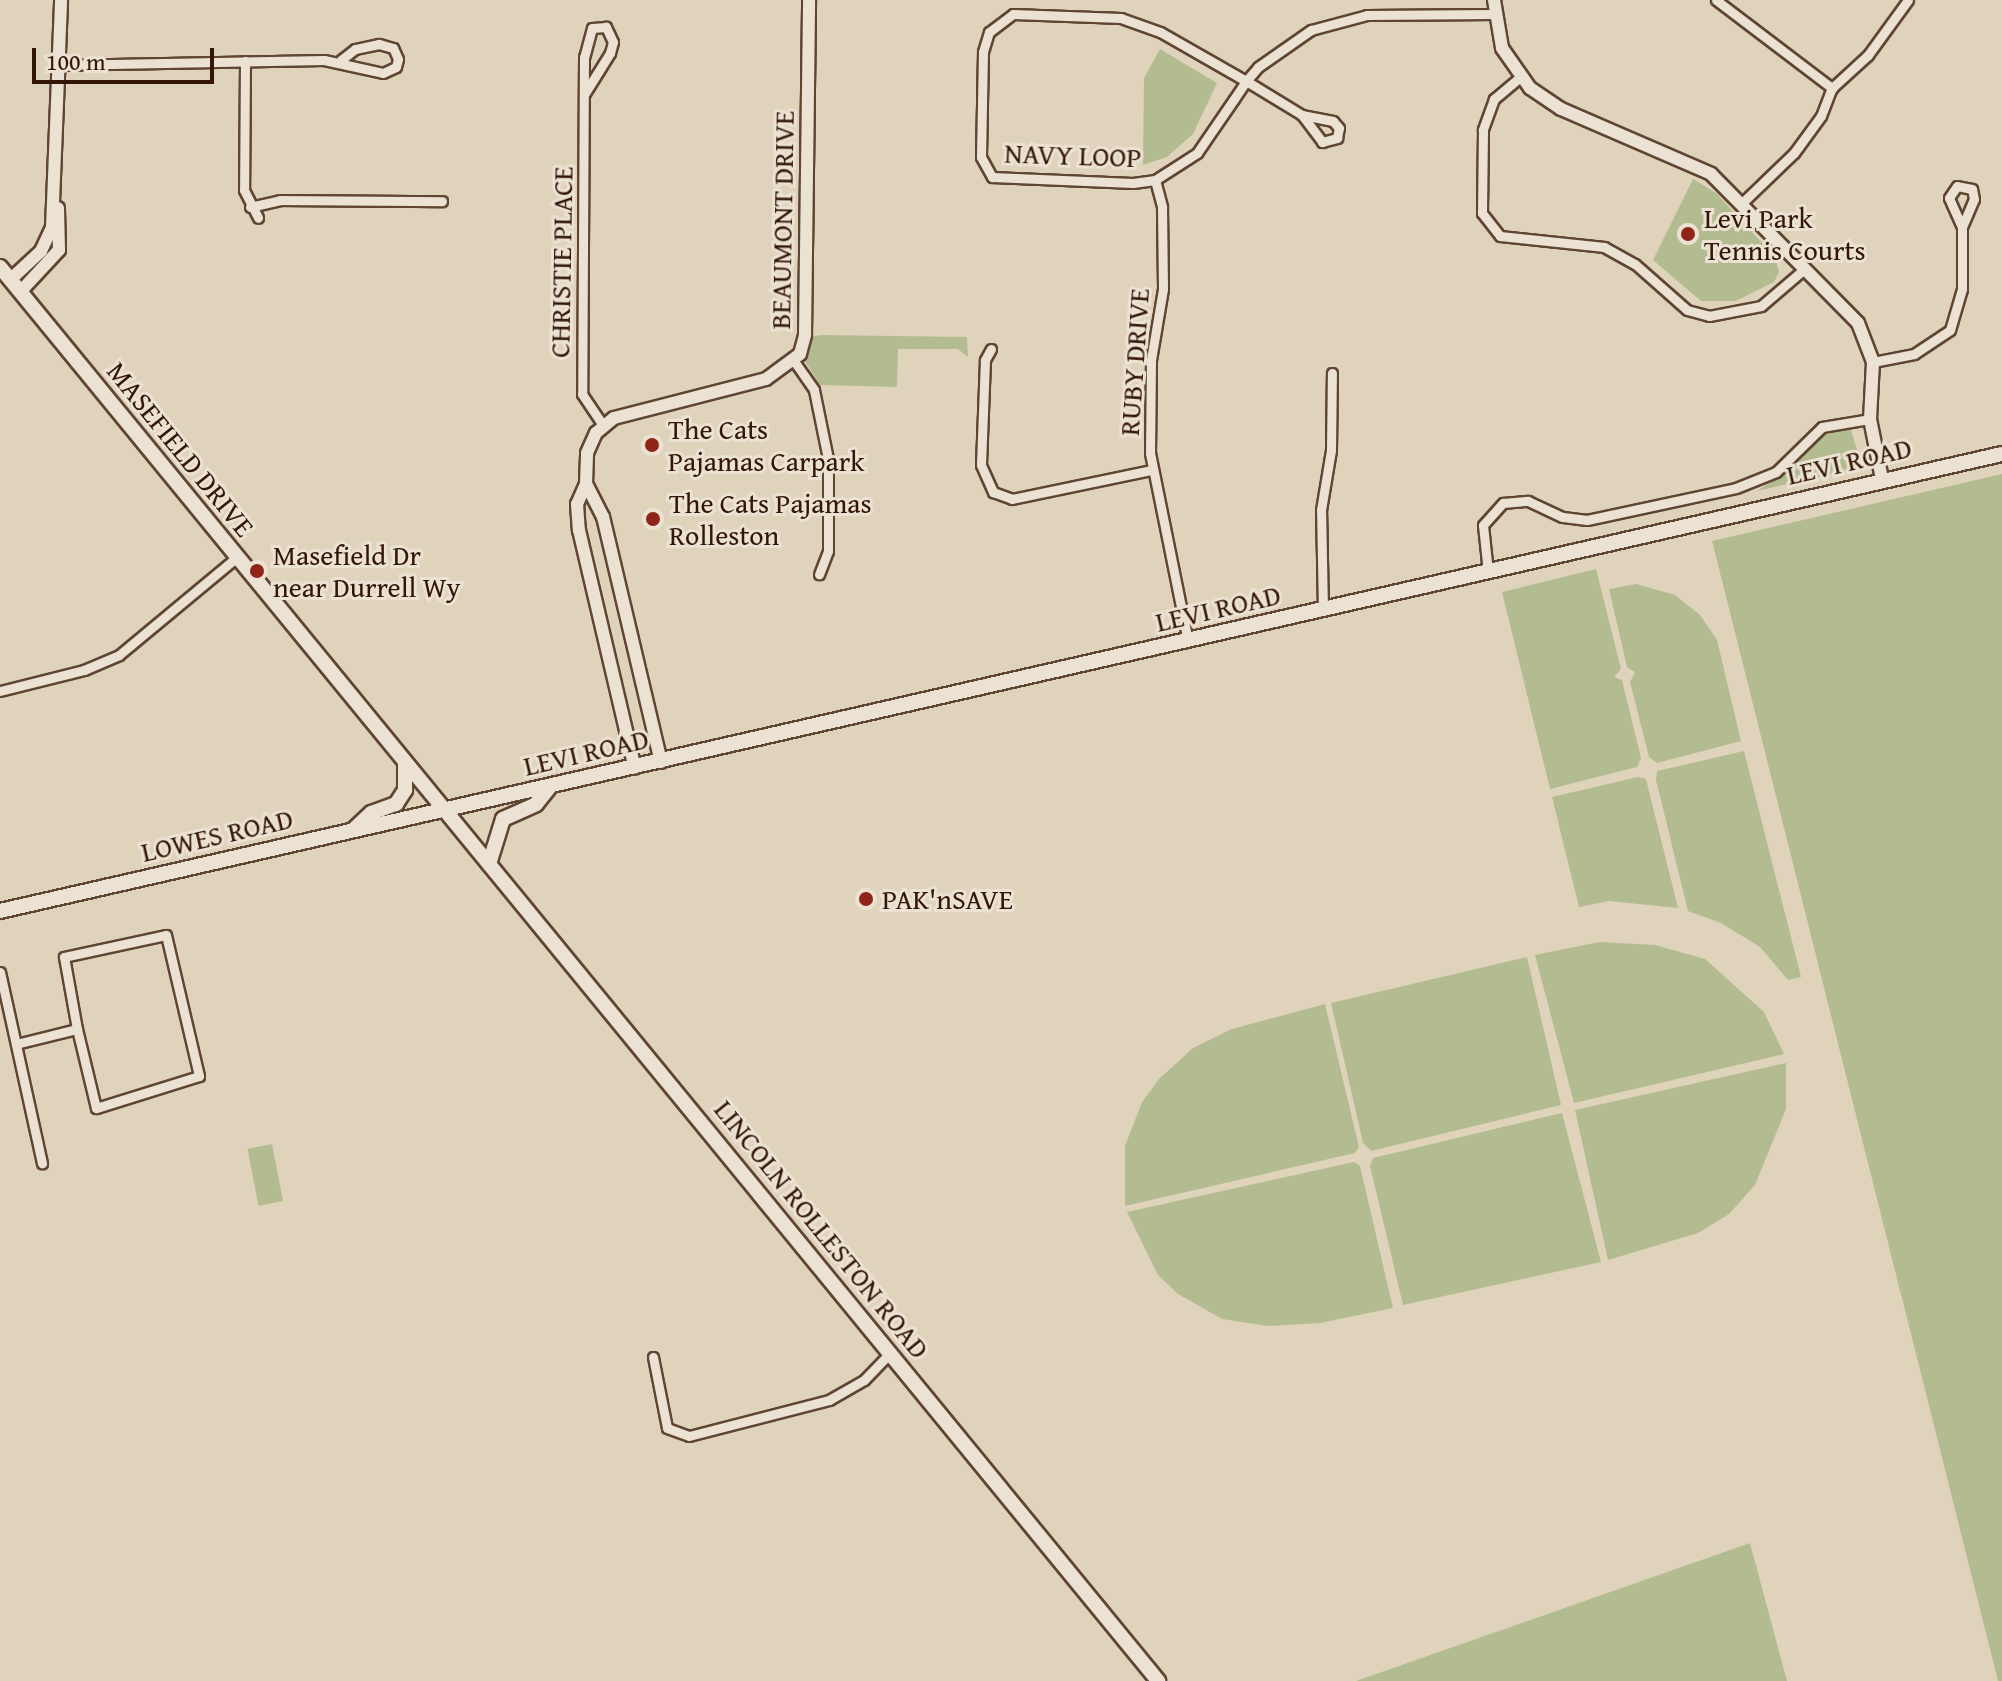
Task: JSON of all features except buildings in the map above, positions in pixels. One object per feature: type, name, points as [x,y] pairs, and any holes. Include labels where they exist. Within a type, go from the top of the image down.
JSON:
[{"type":"main road","name":"MASEFIELD DRIVE","points":[[0,267],[445,811]]},
{"type":"main road","name":"LEVI ROAD","points":[[445,811],[1323,611],[1882,479],[2002,454]]},
{"type":"main road","points":[[353,830],[371,813],[396,804],[405,790],[405,762]]},
{"type":"main road","points":[[489,864],[503,819],[536,804],[549,788]]},
{"type":"main road","name":"LOWES ROAD","points":[[0,911],[445,811]]},
{"type":"main road","name":"LINCOLN ROLLESTON ROAD","points":[[445,811],[1158,1681]]},
{"type":"street","points":[[16,285],[49,241],[57,197],[61,0]]},
{"type":"street","name":"BEAUMONT DRIVE","points":[[603,425],[630,411],[766,379],[794,361],[806,326],[809,0]]},
{"type":"street","points":[[1494,0],[1502,48],[1519,78],[1561,109],[1698,166],[1743,202],[1802,271],[1858,323],[1873,362],[1870,419],[1882,479]]},
{"type":"street","points":[[1716,0],[1832,88]]},
{"type":"street","points":[[1743,202],[1802,142],[1832,88],[1868,55],[1908,0]]},
{"type":"street","name":"NAVY LOOP","points":[[1246,81],[1160,32],[1121,18],[1023,12],[996,24],[983,52],[981,157],[992,177],[1010,182],[1155,180],[1197,153],[1246,81],[1281,48],[1327,23],[1367,15],[1494,14]]},
{"type":"street","name":"CHRISTIE PLACE","points":[[585,93],[610,53],[613,42],[606,27],[592,28],[585,42],[582,394],[603,425]]},
{"type":"street","points":[[58,65],[341,60],[388,72],[396,67],[398,55],[379,44],[355,49],[341,60]]},
{"type":"street","points":[[245,61],[244,190],[258,218]]},
{"type":"street","points":[[1519,78],[1494,99],[1483,130],[1482,213],[1500,236],[1604,247],[1635,264],[1687,310],[1709,316],[1761,306],[1802,271]]},
{"type":"street","points":[[1246,81],[1302,115]]},
{"type":"street","name":"RUBY DRIVE","points":[[1155,180],[1162,207],[1163,289],[1151,360],[1151,470],[1188,641]]},
{"type":"street","points":[[250,207],[280,200],[442,201]]},
{"type":"street","points":[[1873,362],[1914,354],[1950,330],[1962,289],[1962,227]]},
{"type":"street","points":[[991,349],[985,360],[981,465],[993,492],[1012,499],[1151,470]]},
{"type":"street","points":[[794,361],[814,390],[828,459],[828,551],[819,574]]},
{"type":"street","points":[[1323,611],[1321,510],[1331,450],[1332,373]]},
{"type":"street","points":[[1488,572],[1483,525],[1503,503],[1528,501],[1563,517],[1587,520],[1736,488],[1776,472],[1822,427],[1870,419]]},
{"type":"street","points":[[603,425],[587,453],[586,484],[577,515],[635,768]]},
{"type":"street","points":[[586,484],[603,517],[661,762]]},
{"type":"street","points":[[0,691],[84,670],[119,655],[236,558]]},
{"type":"street","points":[[600,619],[625,614]]},
{"type":"street","points":[[166,935],[199,1076],[96,1108],[77,1029],[64,957],[166,935]]},
{"type":"street","points":[[0,972],[42,1163]]},
{"type":"street","points":[[16,1044],[77,1029]]},
{"type":"street","points":[[653,1357],[667,1428],[689,1436],[829,1400],[864,1380],[889,1354]]},
{"type":"green space","points":[[1160,49],[1217,83],[1193,134],[1167,157],[1143,165],[1144,78]]},
{"type":"green space","points":[[1693,179],[1716,193],[1775,257],[1779,272],[1774,282],[1736,301],[1701,301],[1653,260]]},
{"type":"green space","points":[[813,336],[967,337],[968,357],[958,349],[898,349],[897,387],[820,385],[805,361]]},
{"type":"green space","points":[[1850,427],[1859,456],[1853,469],[1757,491],[1782,475],[1815,438]]},
{"type":"green space","points":[[2002,474],[2002,1681],[1998,1681],[1712,541]]},
{"type":"green space","points":[[1596,569],[1621,669],[1614,677],[1622,680],[1641,758],[1637,767],[1550,789],[1502,592]]},
{"type":"green space","points":[[1636,584],[1675,595],[1700,615],[1717,640],[1741,741],[1657,763],[1649,757],[1630,682],[1635,672],[1627,667],[1609,589]]},
{"type":"green space","points":[[1744,751],[1801,977],[1788,980],[1760,947],[1721,923],[1688,911],[1656,780],[1657,771]]},
{"type":"green space","points":[[1638,777],[1646,779],[1678,908],[1609,901],[1579,907],[1552,797]]},
{"type":"green space","points":[[1599,942],[1655,945],[1705,959],[1764,1012],[1784,1054],[1574,1103],[1535,955]]},
{"type":"green space","points":[[1527,957],[1561,1105],[1371,1151],[1363,1143],[1331,1003]]},
{"type":"green space","points":[[1325,1004],[1359,1147],[1355,1153],[1125,1206],[1125,1146],[1142,1102],[1159,1079],[1193,1048],[1232,1029]]},
{"type":"green space","points":[[1786,1063],[1786,1109],[1755,1185],[1729,1214],[1698,1233],[1608,1260],[1575,1110]]},
{"type":"green space","points":[[1562,1113],[1601,1262],[1403,1305],[1370,1166],[1373,1158]]},
{"type":"green space","points":[[272,1144],[283,1201],[259,1206],[247,1149]]},
{"type":"green space","points":[[1354,1162],[1360,1166],[1393,1308],[1320,1323],[1268,1326],[1222,1319],[1178,1294],[1158,1275],[1127,1212]]},
{"type":"green space","points":[[1750,1543],[1787,1681],[1356,1681]]},
{"type":"place","name":"Levi Park Tennis Courts","points":[[1688,234]]},
{"type":"place","name":"The Cats Pajamas Carpark","points":[[652,445]]},
{"type":"place","name":"The Cats Pajamas Rolleston","points":[[653,519]]},
{"type":"place","name":"Masefield Dr near Durrell Wy","points":[[257,571]]},
{"type":"place","name":"PAK'nSAVE","points":[[866,899]]}]
